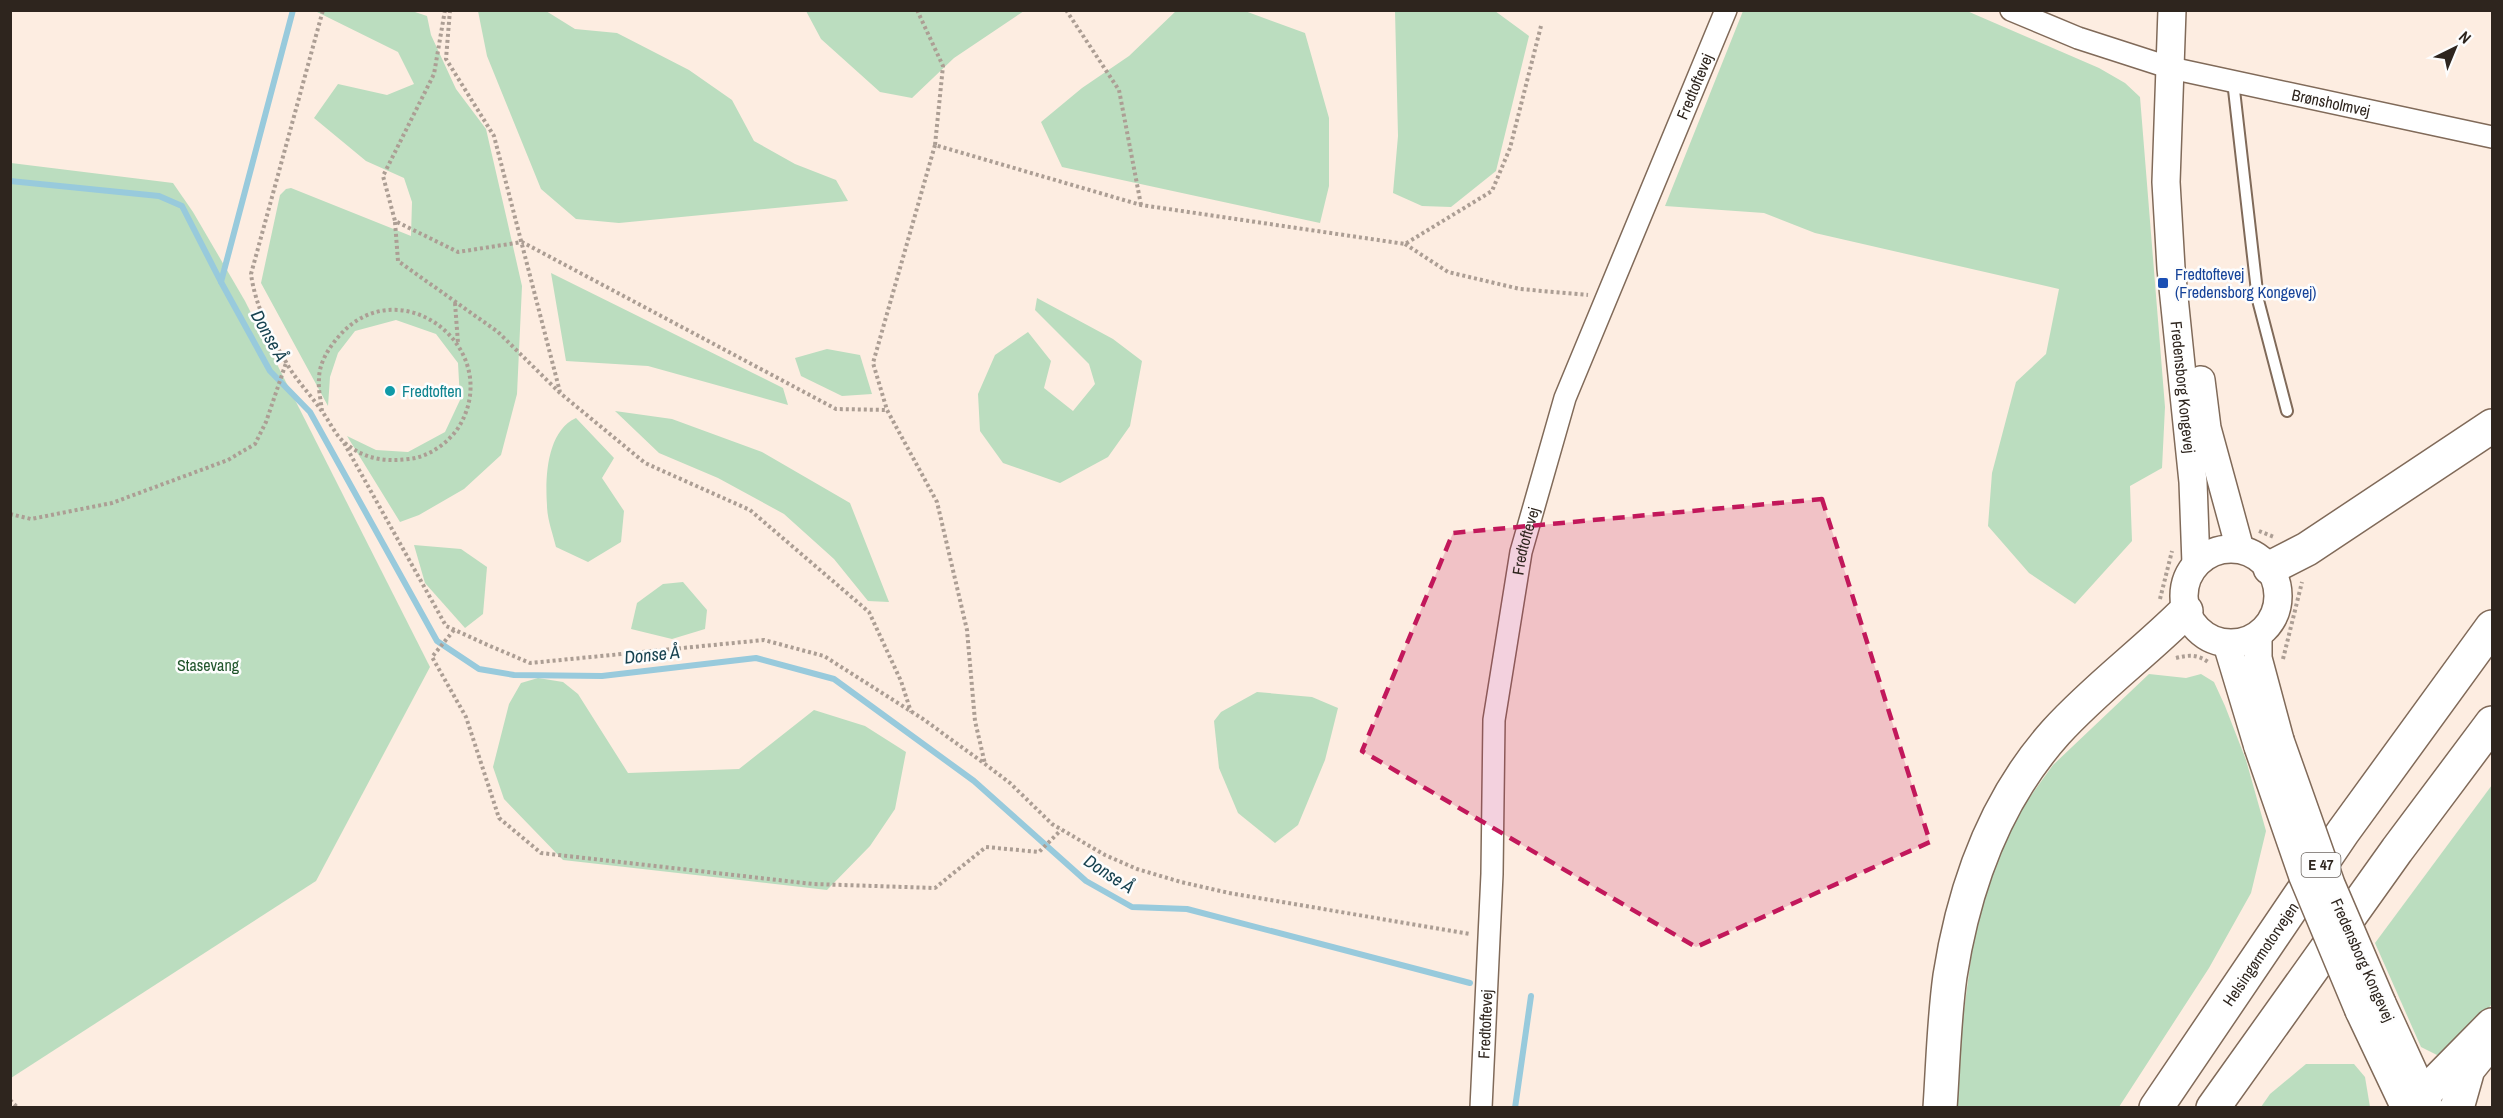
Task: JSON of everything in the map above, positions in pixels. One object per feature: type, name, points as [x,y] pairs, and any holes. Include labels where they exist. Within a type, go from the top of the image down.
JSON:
[{"type":"highway","points":[[2270,568],[2307,549],[2493,426]]},
{"type":"highway","points":[[1940,1107],[1950,977],[1962,916],[1975,868],[1999,815],[2023,775],[2055,734],[2090,697],[2151,646],[2186,611]]},
{"type":"highway","name":"Helsingørmotorvejen","points":[[2156,1107],[2343,832],[2493,627]]},
{"type":"highway","points":[[2214,1107],[2362,899],[2493,723]]},
{"type":"highway","points":[[2419,1104],[2493,1025]]},
{"type":"highway","points":[[2457,1107],[2468,1070],[2493,1038]]},
{"type":"street","name":"Fredtoftevej","points":[[1481,1107],[1490,937],[1494,720],[1521,552],[1565,398],[1726,10]]},
{"type":"street","points":[[2011,10],[2078,38],[2171,68]]},
{"type":"street","name":"Fredensborg Kongevej","points":[[2172,10],[2166,182],[2171,268],[2193,482],[2196,564]]},
{"type":"street","name":"Fredensborg Kongevej","points":[[2171,68],[2193,311],[2207,428],[2240,549]]},
{"type":"street","name":"Brønsholmvej","points":[[2171,68],[2493,137]]},
{"type":"street","points":[[2240,549],[2256,556],[2270,568],[2277,582],[2279,597],[2273,619],[2258,636],[2243,642],[2227,644],[2202,633],[2192,623],[2186,611],[2185,586],[2196,564],[2217,552],[2240,549]]},
{"type":"street","name":"Fredensborg Kongevej","points":[[2258,636],[2258,657],[2269,743]]},
{"type":"street","name":"Fredensborg Kongevej","points":[[2227,644],[2331,884],[2370,1007],[2419,1104]]},
{"type":"lane","points":[[2233,81],[2258,300],[2287,411]]},
{"type":"path","points":[[324,10],[251,274],[253,292],[286,363],[344,443],[446,626],[530,663],[764,640],[824,656],[911,712],[985,764],[1010,783],[1052,824],[1105,855],[1137,869],[1229,893],[1490,937]]},
{"type":"path","points":[[447,10],[434,74],[383,176],[395,221],[398,261],[498,332],[560,393],[645,463],[750,510],[869,612],[901,681],[911,712]]},
{"type":"path","points":[[447,10],[446,59],[494,136],[560,393]]},
{"type":"path","points":[[917,10],[943,66],[935,145],[873,363],[887,410],[938,502],[967,630],[975,722],[985,764]]},
{"type":"path","points":[[1066,10],[1119,90],[1142,205]]},
{"type":"path","points":[[1405,244],[1492,191],[1510,148],[1541,26]]},
{"type":"path","points":[[935,145],[1142,205],[1405,244],[1448,272],[1520,289],[1608,296]]},
{"type":"path","points":[[395,221],[458,252],[522,242],[836,409],[887,410]]},
{"type":"path","points":[[344,443],[367,457],[387,461],[419,458],[442,446],[459,427],[468,407],[470,377],[459,344],[455,302]]},
{"type":"path","points":[[322,411],[318,378],[328,348],[351,322],[383,310],[413,311],[438,323],[459,344]]},
{"type":"path","points":[[10,514],[31,519],[112,503],[228,460],[255,444],[286,363]]},
{"type":"path","points":[[454,630],[432,657],[466,717],[499,818],[541,853],[813,884],[935,888],[986,847],[1040,852],[1061,830]]},
{"type":"path","points":[[10,1100],[18,1107]]},
{"type":"highlighted area","points":[[1822,499],[1930,842],[1696,947],[1362,751],[1453,533]]},
{"type":"green space","points":[[1177,10],[1245,11],[1305,33],[1329,118],[1329,186],[1320,223],[1062,167],[1041,122],[1082,88],[1129,56]]},
{"type":"green space","points":[[315,11],[412,11],[427,16],[431,35],[456,89],[486,129],[522,286],[517,394],[501,455],[464,489],[419,515],[400,522],[347,436],[376,450],[408,452],[445,432],[460,400],[458,363],[436,334],[396,320],[355,331],[338,353],[330,377],[328,406],[261,283],[280,195],[286,189],[291,188],[411,236],[412,202],[404,178],[366,161],[314,118],[338,84],[387,95],[414,84],[398,52]]},
{"type":"green space","points":[[478,11],[546,11],[575,29],[617,33],[689,70],[732,100],[754,141],[795,164],[836,180],[848,201],[619,223],[576,219],[541,189],[487,56]]},
{"type":"green space","points":[[806,11],[1024,11],[954,58],[912,98],[880,92],[821,39]]},
{"type":"green space","points":[[1395,11],[1495,11],[1529,36],[1496,171],[1451,207],[1422,206],[1393,193],[1398,136]]},
{"type":"green space","points":[[1743,11],[1967,11],[2099,68],[2125,83],[2140,97],[2165,407],[2162,468],[2130,486],[2132,541],[2075,604],[2029,573],[1988,526],[1992,473],[2016,382],[2046,354],[2059,289],[1815,233],[1764,213],[1665,206]]},
{"type":"green space","name":"Stasevang","points":[[11,163],[173,183],[193,212],[245,301],[430,667],[316,881],[11,1078]]},
{"type":"green space","points":[[551,273],[783,388],[788,405],[648,366],[566,361]]},
{"type":"green space","points":[[1037,298],[1113,339],[1142,361],[1130,426],[1108,457],[1060,483],[1003,463],[980,431],[978,394],[995,355],[1028,332],[1051,361],[1044,388],[1073,411],[1095,384],[1089,364],[1035,310]]},
{"type":"green space","points":[[827,349],[860,355],[872,394],[842,396],[801,376],[795,358]]},
{"type":"green space","points":[[615,411],[672,419],[762,452],[850,503],[889,602],[868,601],[834,559],[784,514],[718,478],[659,453]]},
{"type":"green space","points":[[576,418],[614,458],[602,478],[624,511],[621,542],[588,562],[556,547],[547,510],[546,494],[550,456],[559,433],[566,424]]},
{"type":"green space","points":[[414,545],[461,549],[487,567],[483,614],[465,628],[425,583]]},
{"type":"green space","points":[[683,582],[707,610],[705,629],[672,639],[631,629],[637,603],[663,584]]},
{"type":"green space","points":[[2149,674],[2186,678],[2201,674],[2214,682],[2246,760],[2266,831],[2251,893],[2209,968],[2119,1107],[1951,1108],[1973,943],[1986,888],[2016,816],[2053,765]]},
{"type":"green space","points":[[538,678],[563,682],[578,694],[628,773],[739,769],[814,710],[865,726],[906,752],[895,809],[870,846],[827,890],[563,860],[504,799],[493,767],[509,704],[521,683]]},
{"type":"green space","points":[[1257,692],[1312,697],[1338,708],[1325,760],[1298,825],[1275,843],[1238,813],[1219,768],[1214,721],[1221,712]]},
{"type":"green space","points":[[2492,785],[2492,1004],[2454,1048],[2437,1055],[2421,1047],[2375,943]]},
{"type":"green space","points":[[2306,1064],[2354,1064],[2365,1077],[2370,1107],[2261,1107],[2270,1094]]},
{"type":"waterway","points":[[221,282],[293,10]]},
{"type":"waterway","name":"Donse Å","points":[[10,181],[159,196],[182,206],[270,371],[310,412],[437,641],[479,669],[514,675],[602,676],[756,658],[834,679],[974,781],[1086,881],[1132,907],[1187,909],[1470,983]]},
{"type":"waterway","name":"Donse Å","points":[[1515,1108],[1531,996]]},
{"type":"place","name":"Fredtoftevej (Fredensborg Kongevej)","points":[[2163,283]]},
{"type":"place","name":"Fredtoften","points":[[390,391]]}]
